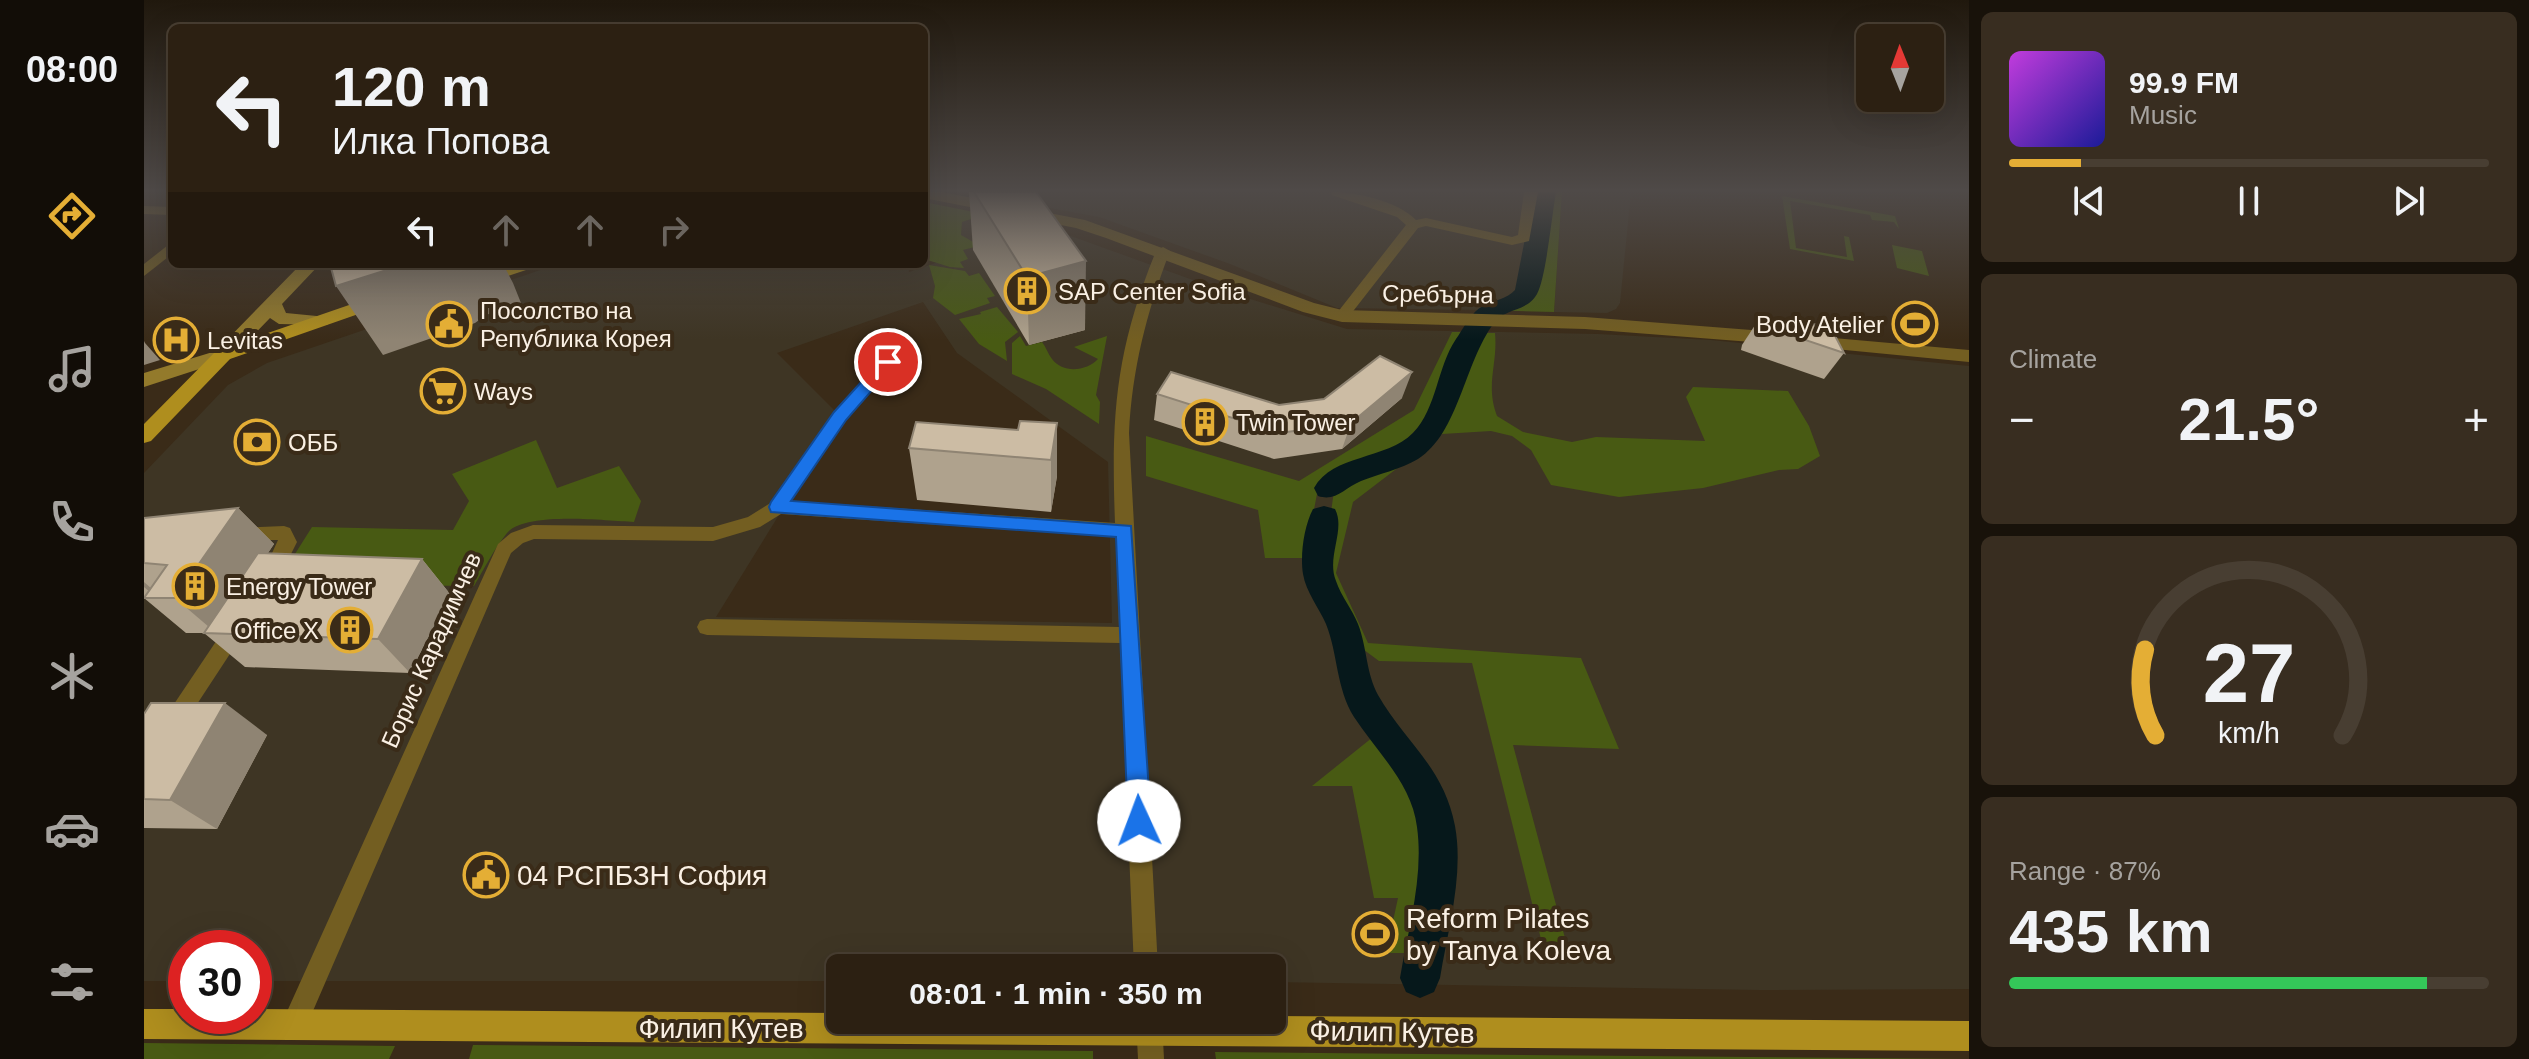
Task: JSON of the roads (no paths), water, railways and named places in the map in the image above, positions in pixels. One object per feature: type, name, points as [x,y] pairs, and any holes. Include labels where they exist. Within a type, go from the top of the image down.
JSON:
[{"type":"main road","points":[[144,436],[307,268]]},
{"type":"main road","points":[[482,268],[464,279],[509,268]]},
{"type":"main road","points":[[144,380],[321,321],[402,300],[144,395]]},
{"type":"main road","points":[[273,303],[279,318],[321,321]]},
{"type":"main road","name":"Филип Кутев","points":[[144,1024],[1150,1037],[1969,1036]]},
{"type":"street","name":"Сребърна","points":[[1133,241],[1296,304],[1342,316],[1638,326],[1969,356]]},
{"type":"street","points":[[1342,316],[1400,241]]},
{"type":"street","points":[[144,272],[168,250]]},
{"type":"street","points":[[1145,954],[1121,397],[1133,333],[1163,251]]},
{"type":"street","name":"Борис Карадимчев","points":[[294,1025],[509,543],[533,532],[713,534],[738,529],[778,507],[840,416],[888,362]]},
{"type":"street","points":[[778,507],[1125,531]]},
{"type":"street","points":[[226,536],[284,533],[288,542],[264,584]]},
{"type":"street","points":[[161,743],[247,610]]},
{"type":"street","points":[[707,627],[1130,635]]},
{"type":"waterway","points":[[1328,488],[1340,478],[1406,453],[1423,440],[1436,421],[1465,345],[1488,313],[1520,300],[1527,291],[1536,241]]},
{"type":"waterway","points":[[1324,517],[1317,563],[1319,579],[1343,626],[1353,673],[1365,704],[1418,776],[1436,825],[1438,872],[1420,978]]},
{"type":"place","name":"SAP Center Sofia","points":[[1027,291]]},
{"type":"place","name":"Посолство на Република Корея","points":[[449,324]]},
{"type":"place","name":"Body Atelier","points":[[1915,324]]},
{"type":"place","name":"Levitas","points":[[176,340]]},
{"type":"place","name":"Ways","points":[[443,391]]},
{"type":"place","name":"Twin Tower","points":[[1205,422]]},
{"type":"place","name":"ОББ","points":[[257,442]]},
{"type":"place","name":"Energy Tower","points":[[195,586]]},
{"type":"place","name":"Office X","points":[[350,630]]},
{"type":"place","name":"04 РСПБЗН София","points":[[486,875]]},
{"type":"place","name":"Reform Pilates by Tanya Koleva","points":[[1375,934]]}]
